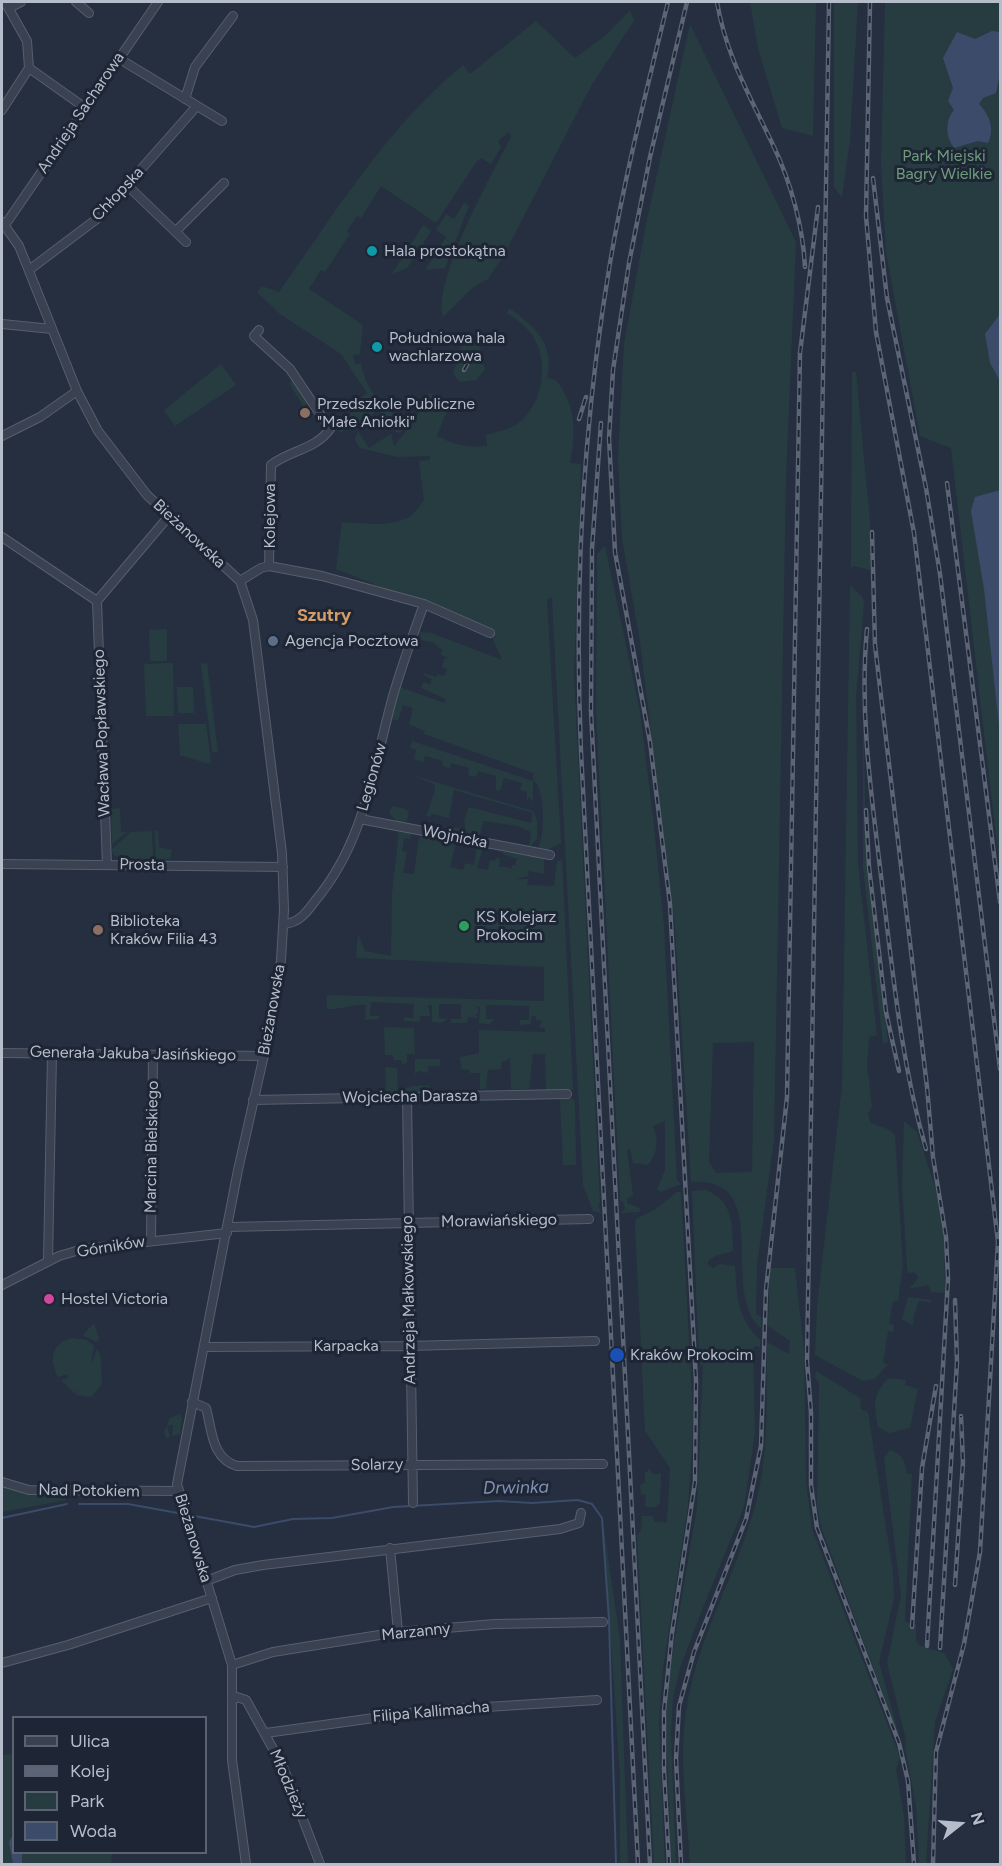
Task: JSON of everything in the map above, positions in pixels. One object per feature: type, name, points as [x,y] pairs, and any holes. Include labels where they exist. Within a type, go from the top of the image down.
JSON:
[{"type":"street","points":[[2,110],[29,68],[27,41],[7,5],[21,2]]},
{"type":"street","points":[[76,2],[89,14]]},
{"type":"street","name":"Andrieja Sacharowa","points":[[3,223],[158,2]]},
{"type":"street","points":[[185,99],[195,67],[233,16]]},
{"type":"street","points":[[118,58],[222,121]]},
{"type":"street","points":[[29,68],[84,106]]},
{"type":"street","name":"Chłopska","points":[[29,270],[98,218],[196,107]]},
{"type":"street","points":[[176,231],[224,183]]},
{"type":"street","points":[[128,186],[186,242]]},
{"type":"street","name":"Bieżanowska","points":[[3,223],[19,246],[76,391],[98,431],[123,467],[169,516],[240,581],[246,592],[253,620],[283,867],[284,924],[278,987],[178,1469],[177,1491],[232,1665],[232,1760],[246,1864]]},
{"type":"street","points":[[2,324],[52,329]]},
{"type":"street","name":"Kolejowa","points":[[259,330],[254,336],[290,369],[330,429],[308,448],[282,457],[271,465],[269,566]]},
{"type":"street","points":[[2,436],[40,417],[76,391]]},
{"type":"street","points":[[2,537],[98,601],[169,516]]},
{"type":"street","points":[[240,581],[261,568],[269,566],[322,576],[424,604],[490,633]]},
{"type":"street","name":"Wacława Popławskiego","points":[[98,601],[107,865]]},
{"type":"street","name":"Legionów","points":[[284,924],[297,922],[333,880],[343,861],[373,784],[395,688],[424,604]]},
{"type":"street","name":"Wojnicka","points":[[360,819],[550,855]]},
{"type":"street","name":"Prosta","points":[[2,864],[283,867]]},
{"type":"street","name":"Generała Jakuba Jasińskiego","points":[[2,1053],[264,1056]]},
{"type":"street","points":[[48,1261],[52,1054]]},
{"type":"street","name":"Marcina Bielskiego","points":[[151,1240],[153,1055]]},
{"type":"street","name":"Wojciecha Darasza","points":[[253,1100],[567,1094]]},
{"type":"street","name":"Andrzeja Małkowskiego","points":[[407,1097],[413,1503]]},
{"type":"street","name":"Morawiańskiego","points":[[227,1230],[409,1222],[589,1219]]},
{"type":"street","name":"Górników","points":[[2,1285],[48,1261],[83,1249],[227,1230]]},
{"type":"street","name":"Karpacka","points":[[204,1347],[409,1346],[596,1341]]},
{"type":"street","name":"Solarzy","points":[[192,1402],[206,1408],[214,1443],[227,1461],[234,1466],[603,1464]]},
{"type":"street","name":"Nad Potokiem","points":[[2,1482],[29,1490],[177,1491]]},
{"type":"street","points":[[206,1581],[235,1570],[263,1565],[560,1529],[579,1523],[581,1513]]},
{"type":"street","points":[[390,1548],[398,1632]]},
{"type":"street","points":[[2,1663],[68,1645],[212,1598]]},
{"type":"street","name":"Marzanny","points":[[232,1665],[273,1652],[398,1632],[495,1624],[603,1622]]},
{"type":"street","name":"Filipa Kallimacha","points":[[266,1733],[424,1711],[597,1700]]},
{"type":"street","name":"Młodzieży","points":[[232,1701],[249,1708],[266,1733],[283,1767],[320,1864]]},
{"type":"green space","points":[[750,2],[816,2],[813,136],[782,128],[758,48]]},
{"type":"green space","points":[[834,2],[858,2],[850,140],[842,198],[834,187]]},
{"type":"green space","name":"Park Miejski Bagry Wielkie","points":[[885,2],[1000,2],[1000,871],[951,448],[920,436],[886,252],[881,162]]},
{"type":"green space","points":[[630,10],[634,21],[591,86],[504,255],[488,279],[472,288],[443,317],[442,300],[455,253],[511,137],[509,132],[498,141],[501,147],[491,164],[481,158],[477,161],[436,223],[381,186],[361,218],[357,216],[347,231],[350,234],[325,272],[321,270],[309,289],[363,325],[360,354],[353,355],[355,364],[361,364],[367,383],[377,399],[409,422],[400,433],[396,432],[378,410],[354,429],[339,432],[341,420],[362,406],[359,399],[367,393],[341,354],[280,314],[257,292],[262,286],[279,292],[386,143],[436,89],[463,65],[470,74],[536,21],[575,58],[605,36]]},
{"type":"green space","points":[[690,24],[796,242],[786,478],[774,1140],[757,1265],[756,1314],[761,1317],[761,1328],[749,1311],[744,1289],[739,1216],[732,1197],[717,1185],[691,1182],[675,927],[640,642],[622,538],[618,458],[624,344],[646,224]],"holes":[[[754,1042],[752,1172],[716,1173],[709,1162],[713,1043]]]},
{"type":"green space","points":[[464,203],[469,206],[445,268],[425,270],[446,237],[436,230],[446,214],[454,219]]},
{"type":"green space","points":[[423,225],[431,231],[407,268],[392,274]]},
{"type":"green space","points":[[509,308],[535,329],[545,345],[549,366],[547,378],[556,380],[571,409],[573,440],[570,463],[581,464],[574,676],[600,1203],[598,1204],[601,1213],[593,1211],[583,1185],[552,598],[547,599],[561,843],[540,851],[538,848],[542,834],[543,815],[541,796],[536,782],[533,781],[533,773],[424,734],[425,731],[409,724],[413,708],[403,705],[398,721],[391,719],[400,687],[444,703],[446,699],[421,688],[423,682],[430,684],[432,679],[423,675],[424,673],[436,677],[437,674],[444,676],[447,669],[442,667],[444,659],[448,658],[441,655],[442,650],[432,642],[421,640],[420,632],[431,633],[502,660],[490,633],[378,591],[379,586],[336,569],[342,522],[378,524],[397,522],[412,515],[424,500],[419,461],[430,460],[430,456],[397,457],[360,448],[355,440],[358,431],[369,448],[391,434],[394,446],[415,420],[429,393],[450,403],[437,436],[461,445],[487,446],[486,435],[517,424],[533,406],[541,382],[541,357],[532,335],[507,313]]},
{"type":"green space","points":[[473,342],[480,347],[485,370],[476,380],[460,382],[453,374],[462,343]]},
{"type":"green space","points":[[221,364],[236,385],[175,426],[164,410]]},
{"type":"green space","points":[[852,372],[856,372],[872,544],[870,570],[854,566],[851,568]]},
{"type":"green space","points":[[292,381],[308,403],[303,406],[289,383]]},
{"type":"green space","points":[[605,546],[640,711],[653,817],[664,926],[677,1180],[681,1184],[660,1192],[657,1189],[665,1170],[665,1121],[653,1126],[656,1146],[654,1156],[648,1165],[633,1163],[630,1150],[627,1149],[633,1195],[627,1199],[627,1203],[640,1208],[639,1212],[621,1213],[625,1209],[624,1203],[620,1200],[596,711],[597,554]]},
{"type":"green space","points":[[850,585],[863,598],[864,605],[856,696],[858,865],[877,1035],[869,1037],[867,1065],[872,1107],[868,1114],[871,1123],[890,1130],[895,1135],[903,1266],[898,1301],[893,1301],[889,1324],[894,1325],[893,1332],[888,1331],[883,1363],[888,1364],[875,1379],[863,1381],[815,1355],[817,1307],[842,1086]]},
{"type":"green space","points":[[167,629],[167,661],[150,661],[149,630]]},
{"type":"green space","points":[[173,663],[174,716],[146,716],[144,664]]},
{"type":"green space","points":[[207,663],[218,752],[212,752],[201,664]]},
{"type":"green space","points":[[863,675],[866,863],[888,1042],[883,1044],[863,867]]},
{"type":"green space","points":[[177,687],[193,687],[194,713],[178,713]]},
{"type":"green space","points":[[178,724],[206,724],[211,761],[209,764],[180,755]]},
{"type":"green space","points":[[412,741],[533,781],[533,802],[529,797],[527,801],[527,792],[520,790],[522,783],[504,778],[500,791],[496,790],[496,776],[478,771],[476,777],[468,775],[469,768],[451,763],[450,768],[442,766],[443,761],[425,756],[423,762],[414,759],[416,750],[410,748]]},
{"type":"green space","points":[[411,775],[533,811],[537,820],[537,839],[529,847],[531,832],[518,826],[483,821],[479,839],[447,833],[448,827],[459,828],[458,834],[466,833],[464,820],[469,807],[531,823],[533,813],[454,790],[449,818],[432,814],[430,817],[426,816],[435,791],[434,784]]},
{"type":"green space","points":[[393,806],[406,809],[409,813],[407,821],[398,823],[389,812]]},
{"type":"green space","points":[[120,808],[121,832],[127,832],[112,844],[111,809]]},
{"type":"green space","points":[[152,831],[153,860],[127,859],[113,854],[112,849],[131,832]]},
{"type":"green space","points":[[155,831],[158,831],[159,847],[172,850],[170,859],[156,860]]},
{"type":"green space","points":[[399,831],[411,833],[410,839],[404,838],[402,851],[407,852],[403,873],[414,874],[419,837],[456,843],[450,867],[463,870],[465,863],[474,865],[477,847],[483,848],[477,868],[488,870],[490,860],[495,861],[496,858],[500,858],[499,867],[508,867],[511,870],[512,865],[515,866],[517,859],[503,852],[544,858],[544,874],[529,871],[528,876],[515,879],[528,879],[527,885],[554,886],[557,861],[562,860],[573,1090],[546,1091],[545,1054],[533,1054],[529,1089],[511,1089],[510,1058],[501,1063],[501,1069],[488,1070],[486,1089],[480,1089],[480,1073],[470,1073],[469,1070],[461,1069],[460,1057],[479,1053],[479,1030],[545,1032],[545,1028],[539,1027],[542,1021],[536,1020],[536,1016],[532,1016],[530,1024],[520,1025],[520,1020],[529,1020],[529,1006],[486,1005],[486,1019],[495,1019],[489,1024],[479,1023],[480,1007],[475,1006],[478,1008],[478,1014],[475,1014],[478,1018],[468,1017],[467,1023],[451,1023],[451,1019],[461,1019],[461,1004],[439,1004],[439,1018],[448,1019],[441,1023],[432,1022],[432,1005],[428,1005],[430,1016],[420,1016],[420,1022],[404,1021],[404,1017],[413,1018],[414,1004],[371,1002],[370,1016],[379,1016],[379,1019],[365,1020],[366,1005],[327,1009],[327,995],[544,1001],[544,967],[356,958],[358,934],[365,951],[391,956],[392,894]]},
{"type":"green space","points":[[384,1027],[414,1028],[415,1054],[407,1054],[407,1063],[402,1064],[401,1060],[394,1060],[393,1055],[385,1055]]},
{"type":"green space","points":[[415,1059],[440,1059],[440,1066],[428,1066],[428,1073],[419,1071],[415,1074]]},
{"type":"green space","points":[[385,1067],[397,1068],[398,1093],[386,1091]]},
{"type":"green space","points":[[412,1086],[430,1086],[430,1092],[404,1093],[404,1089]]},
{"type":"green space","points":[[572,1098],[575,1101],[576,1165],[563,1165],[560,1099]]},
{"type":"green space","points":[[904,1121],[917,1132],[936,1190],[944,1239],[945,1293],[931,1292],[928,1285],[909,1289],[919,1277],[914,1272],[908,1273],[907,1266],[902,1184]]},
{"type":"green space","points":[[706,1190],[727,1207],[730,1215],[733,1251],[716,1256],[708,1261],[708,1265],[713,1268],[720,1264],[735,1266],[738,1297],[743,1315],[747,1324],[761,1340],[760,1347],[755,1346],[753,1349],[755,1433],[744,1507],[680,1668],[673,1698],[671,1734],[676,1864],[671,1864],[666,1723],[670,1669],[697,1507],[703,1366],[699,1363],[692,1191]]},
{"type":"green space","points":[[677,1192],[681,1192],[693,1412],[692,1452],[688,1506],[663,1668],[659,1723],[665,1864],[654,1864],[637,1535],[641,1530],[642,1516],[653,1516],[654,1522],[667,1522],[670,1468],[645,1431],[635,1226],[636,1219],[656,1209]]},
{"type":"green space","points":[[770,1268],[795,1268],[804,1349],[806,1481],[812,1529],[900,1757],[896,1769],[904,1817],[906,1864],[690,1864],[683,1764],[687,1705],[700,1653],[756,1502],[763,1462],[766,1422],[767,1342],[789,1354],[790,1341],[768,1326]]},
{"type":"green space","points":[[908,1297],[931,1300],[931,1302],[919,1301],[913,1326],[902,1319]]},
{"type":"green space","points":[[94,1323],[99,1339],[96,1342],[83,1335]]},
{"type":"green space","points":[[73,1338],[87,1340],[94,1346],[91,1365],[97,1349],[100,1354],[102,1384],[91,1397],[76,1395],[78,1389],[75,1394],[61,1380],[68,1378],[67,1374],[58,1377],[55,1371],[53,1358],[56,1348],[60,1343]]},
{"type":"green space","points":[[816,1371],[860,1398],[861,1409],[868,1412],[893,1572],[894,1599],[879,1662],[901,1743],[821,1527],[817,1506],[819,1383],[815,1378]]},
{"type":"green space","points":[[889,1378],[906,1380],[905,1385],[918,1389],[910,1428],[889,1433],[878,1427],[875,1406],[880,1389]]},
{"type":"green space","points":[[180,1414],[182,1418],[180,1434],[172,1436],[173,1425],[167,1426],[170,1437],[166,1438],[164,1432],[170,1418]]},
{"type":"green space","points":[[890,1450],[903,1459],[907,1474],[912,1474],[905,1622],[916,1624],[916,1641],[921,1646],[944,1653],[953,1669],[935,1722],[926,1864],[919,1864],[916,1806],[905,1747],[906,1740],[887,1663],[901,1595],[884,1459]]},
{"type":"green space","points":[[650,1469],[652,1474],[661,1474],[660,1503],[656,1507],[645,1507],[646,1495],[641,1494],[640,1485],[645,1483],[645,1473]]},
{"type":"green space","points":[[2,1486],[20,1492],[63,1495],[67,1500],[2,1512]]},
{"type":"green space","points":[[603,1522],[620,1640],[628,1864],[620,1864],[620,1776]]},
{"type":"green space","points":[[12,1754],[12,1854],[112,1854],[111,1864],[2,1864],[2,1755]]},
{"type":"water","points":[[992,31],[1000,32],[1000,73],[996,93],[983,98],[979,104],[990,123],[990,138],[988,143],[978,141],[954,148],[947,129],[954,110],[948,101],[953,88],[943,58],[957,32],[975,39]]},
{"type":"water","points":[[1000,314],[1000,381],[990,363],[985,334]]},
{"type":"water","points":[[1000,490],[1000,734],[984,589],[971,511],[975,497]]},
{"type":"water","points":[[12,1837],[12,1854],[22,1854],[22,1864],[13,1864],[9,1842]]},
{"type":"waterway","name":"Drwinka","points":[[189,1515],[254,1527],[293,1519],[332,1518],[393,1507],[499,1501],[532,1503],[578,1500],[592,1504],[602,1518],[609,1620],[616,1864]]},
{"type":"waterway","name":"Drwinka","points":[[2,1518],[67,1504]]},
{"type":"waterway","name":"Drwinka","points":[[79,1504],[128,1504],[183,1514]]},
{"type":"railway","points":[[638,1864],[581,751],[579,628],[587,445],[601,323],[622,197],[668,2]]},
{"type":"railway","points":[[669,1864],[664,1770],[664,1711],[672,1633],[695,1482],[696,1381],[670,904],[650,742],[615,552],[609,438],[613,370],[629,263],[650,157],[687,2]]},
{"type":"railway","points":[[717,2],[726,41],[733,59],[791,190],[802,236],[805,267]]},
{"type":"railway","points":[[829,2],[807,1361],[811,1413],[811,1485],[817,1528],[899,1743],[908,1781],[914,1864]]},
{"type":"railway","points":[[870,2],[866,216],[876,332],[914,533],[998,1242],[980,1552],[964,1644],[936,1752],[933,1864]]},
{"type":"railway","points":[[873,178],[887,298],[926,488],[940,574],[1000,1069]]},
{"type":"railway","points":[[681,1864],[676,1759],[679,1706],[694,1652],[746,1519],[761,1446],[766,1290],[787,1097],[800,353],[818,207]]},
{"type":"railway","points":[[464,370],[469,361]]},
{"type":"railway","points":[[579,419],[586,397]]},
{"type":"railway","points":[[601,423],[592,549],[591,712],[650,1864]]},
{"type":"railway","points":[[947,483],[1000,902]]},
{"type":"railway","points":[[872,532],[875,645],[927,1087],[933,1157],[946,1237],[948,1279],[927,1646]]},
{"type":"railway","points":[[867,629],[866,725],[874,820],[899,1018],[910,1084],[926,1149]]},
{"type":"railway","points":[[866,810],[869,867],[886,1012],[899,1071]]},
{"type":"railway","points":[[940,1648],[957,1362],[955,1300]]},
{"type":"railway","points":[[912,1627],[922,1468],[936,1386]]},
{"type":"railway","points":[[955,1585],[963,1462],[961,1416]]},
{"type":"place","name":"Hala prostokątna","points":[[372,251]]},
{"type":"place","name":"Południowa hala wachlarzowa","points":[[377,347]]},
{"type":"place","name":"Przedszkole Publiczne \"Małe Aniołki\"","points":[[305,413]]},
{"type":"place","name":"Agencja Pocztowa","points":[[273,641]]},
{"type":"place","name":"KS Kolejarz Prokocim","points":[[464,926]]},
{"type":"place","name":"Biblioteka Kraków Filia 43","points":[[98,930]]},
{"type":"place","name":"Hostel Victoria","points":[[49,1299]]},
{"type":"place","name":"Kraków Prokocim","points":[[617,1355]]},
{"type":"district","name":"Szutry","points":[[324,616]]}]
